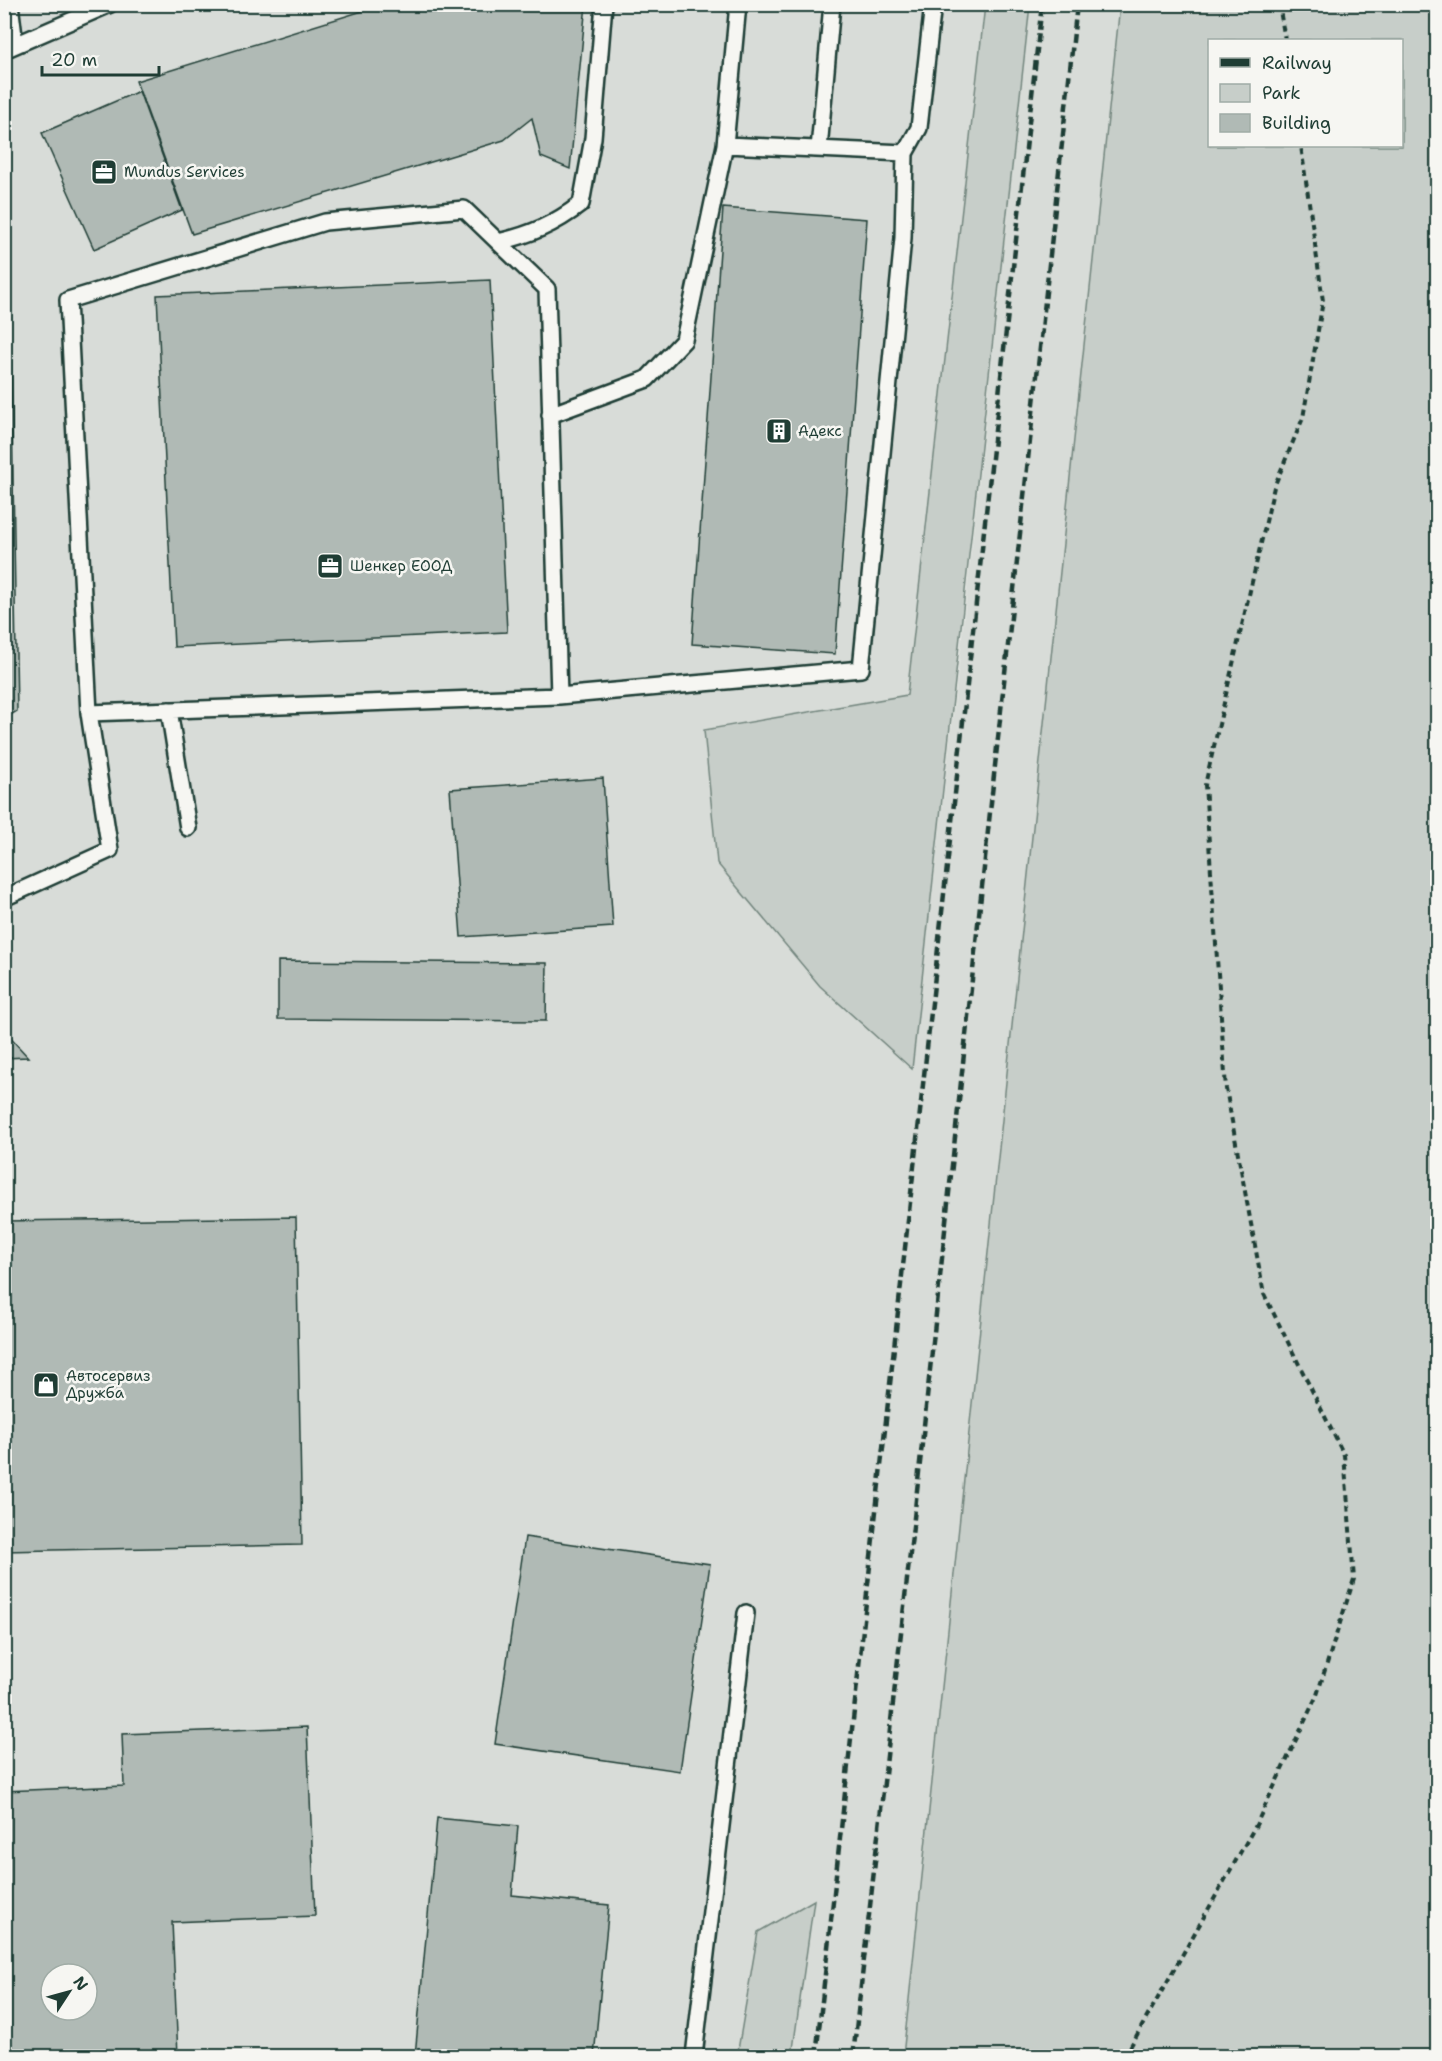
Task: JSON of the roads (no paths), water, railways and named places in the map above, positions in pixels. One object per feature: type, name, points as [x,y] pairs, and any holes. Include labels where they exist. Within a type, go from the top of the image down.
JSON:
[{"type":"lane","points":[[10,4],[10,47],[110,4]]},
{"type":"lane","points":[[498,242],[527,235],[558,221],[581,204],[592,138],[604,4]]},
{"type":"lane","points":[[550,415],[646,379],[684,340],[725,145],[738,4]]},
{"type":"lane","points":[[819,149],[832,4]]},
{"type":"lane","points":[[89,713],[559,696],[861,669],[903,238],[905,153],[919,128],[933,4]]},
{"type":"lane","points":[[725,145],[905,153]]},
{"type":"lane","points":[[4,898],[110,849],[89,713],[68,300],[325,222],[464,209],[547,289],[559,696]]},
{"type":"lane","points":[[169,710],[188,828]]},
{"type":"lane","points":[[694,2056],[746,1613]]},
{"type":"railway","points":[[816,2056],[1042,4]]},
{"type":"railway","points":[[853,2056],[915,1509],[1077,4]]},
{"type":"place","name":"Mundus Services","points":[[104,172]]},
{"type":"place","name":"Адекс","points":[[779,431]]},
{"type":"place","name":"Шенкер ЕООД","points":[[330,566]]},
{"type":"place","name":"Автосервиз Дружба","points":[[46,1385]]}]
